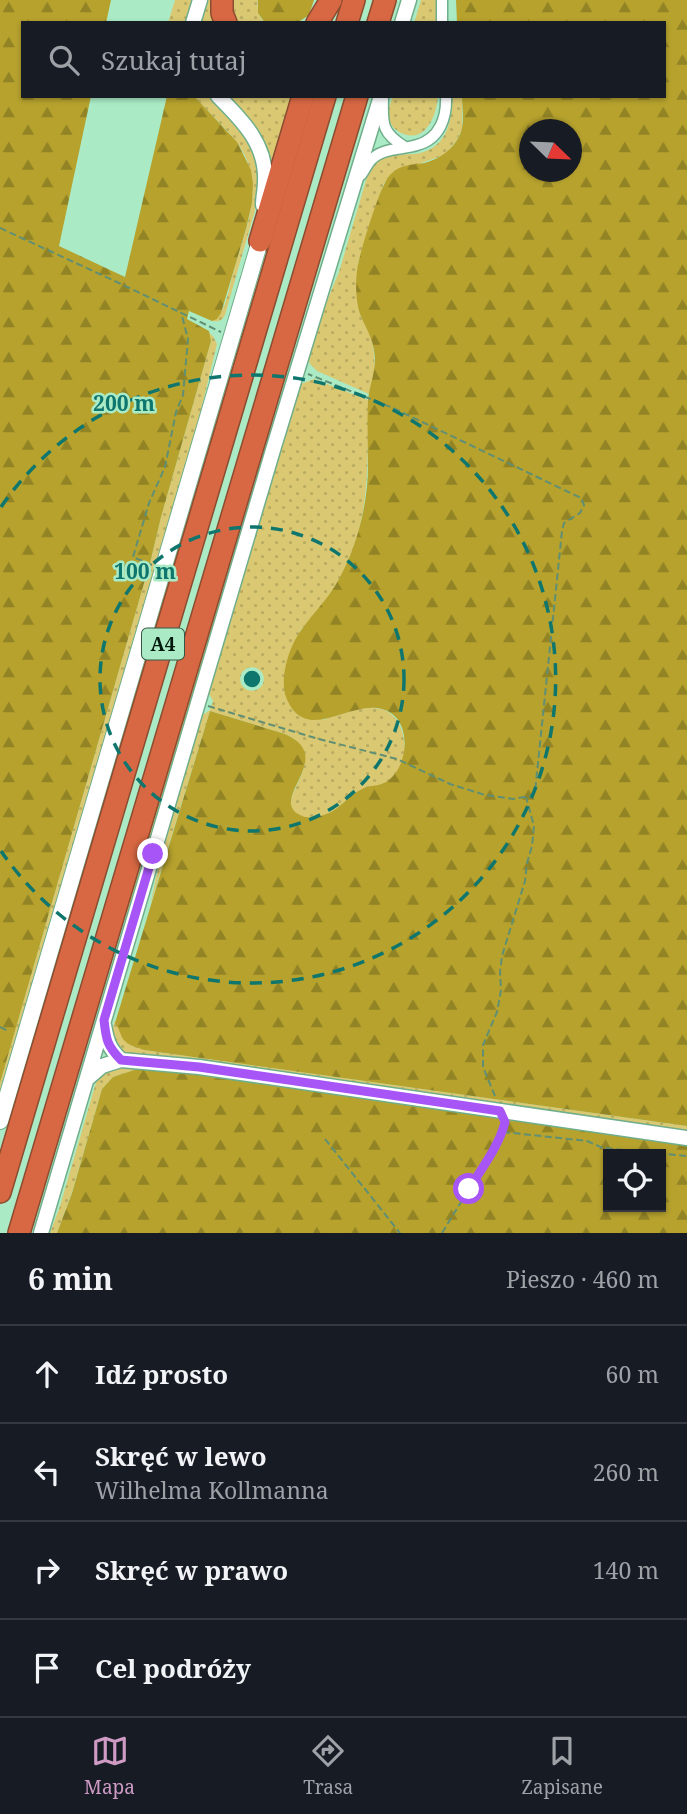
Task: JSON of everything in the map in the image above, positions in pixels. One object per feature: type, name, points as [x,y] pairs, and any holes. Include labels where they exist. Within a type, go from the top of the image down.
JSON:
[{"type":"highway","points":[[222,0],[225,21]]},
{"type":"highway","points":[[318,21],[332,0]]},
{"type":"highway","points":[[326,21],[332,0]]},
{"type":"highway","points":[[348,21],[354,0]]},
{"type":"highway","points":[[379,21],[384,0]]},
{"type":"highway","points":[[260,242],[302,98]]},
{"type":"highway","name":"A4","points":[[0,1192],[324,98]]},
{"type":"highway","name":"A4","points":[[19,1233],[356,98]]},
{"type":"main road","points":[[0,1121],[260,242]]},
{"type":"street","points":[[194,21],[200,0]]},
{"type":"street","points":[[403,21],[409,0]]},
{"type":"street","points":[[442,0],[442,21]]},
{"type":"street","points":[[220,98],[247,126],[262,155],[265,183],[260,242]]},
{"type":"street","points":[[41,1233],[297,369],[381,98]]},
{"type":"street","points":[[382,98],[385,130],[405,147]]},
{"type":"street","points":[[352,189],[371,160],[381,153],[429,141],[439,131],[445,115],[446,98]]},
{"type":"street","points":[[104,1020],[106,1040],[110,1049],[121,1060]]},
{"type":"street","points":[[86,1080],[102,1066],[121,1060],[199,1067],[687,1138]]},
{"type":"path","points":[[0,228],[211,327]]},
{"type":"path","points":[[156,567],[133,557],[149,503],[165,467],[176,412],[183,395],[188,339],[180,312]]},
{"type":"path","points":[[198,703],[397,760],[450,784],[485,795],[513,799],[536,792],[562,531],[564,523],[580,513],[584,505],[581,498],[393,408],[297,369]]},
{"type":"path","points":[[442,1233],[491,1153],[505,1122],[483,1067],[484,1045],[497,1012],[502,956],[522,893],[532,846],[534,826],[526,796]]},
{"type":"path","points":[[0,1027],[8,1031]]},
{"type":"path","points":[[502,1132],[587,1141],[603,1148],[687,1156]]},
{"type":"path","points":[[324,1139],[400,1233]]},
{"type":"shaded area","points":[[175,0],[193,0],[187,21],[169,21]]},
{"type":"shaded area","points":[[207,0],[215,0],[219,21],[200,21]]},
{"type":"shaded area","points":[[227,0],[258,0],[258,12],[263,21],[232,21]]},
{"type":"shaded area","points":[[421,0],[438,0],[437,21],[415,21]]},
{"type":"shaded area","points":[[196,98],[212,98],[241,130],[254,152],[259,176],[258,200],[225,315],[221,320],[212,321],[221,313],[226,300],[251,208],[251,175],[247,160],[228,132]]},
{"type":"shaded area","points":[[226,98],[293,98],[271,167]]},
{"type":"shaded area","points":[[392,98],[438,98],[433,118],[419,134],[408,135],[398,131],[390,123],[388,112]]},
{"type":"shaded area","points":[[452,98],[462,98],[462,129],[449,150],[442,156],[421,163],[384,183],[358,263],[358,303],[360,314],[372,339],[374,354],[375,370],[369,394],[317,371],[310,364],[307,356],[314,332],[339,272],[369,170],[384,158],[425,152],[433,147],[445,134],[451,116]]},
{"type":"shaded area","points":[[209,333],[217,344],[190,455],[0,1102],[0,1083],[151,559],[211,341]]},
{"type":"shaded area","points":[[314,379],[368,400],[367,474],[361,521],[346,567],[330,595],[300,631],[322,720],[366,708],[386,711],[396,720],[403,733],[405,747],[402,761],[386,783],[359,791],[325,815],[303,817],[293,811],[290,803],[304,768],[305,756],[300,744],[285,734],[210,711],[150,906],[168,822],[201,716],[210,710],[213,701],[208,692],[301,384]]},
{"type":"shaded area","points":[[176,546],[179,549],[76,897],[73,895]]},
{"type":"shaded area","points":[[221,593],[225,595],[129,913],[126,912]]},
{"type":"shaded area","points":[[115,1020],[119,1029],[144,1050],[687,1126],[687,1132],[121,1054],[111,1034]]},
{"type":"shaded area","points":[[113,1067],[140,1068],[113,1077],[102,1089],[72,1192],[57,1233],[50,1233],[97,1079],[99,1074]]},
{"type":"green space","points":[[0,0],[111,0],[106,21],[21,21],[21,98],[91,98],[59,246],[125,277],[167,98],[196,98],[237,142],[251,170],[252,203],[221,313],[212,321],[189,311],[187,319],[209,331],[211,341],[0,1083]]},
{"type":"green space","points":[[258,0],[314,0],[309,15],[300,21],[264,21],[258,13]]},
{"type":"green space","points":[[456,0],[687,0],[687,1126],[144,1050],[125,1041],[115,1023],[210,711],[285,734],[299,743],[305,754],[305,765],[291,798],[292,807],[304,817],[330,813],[358,791],[386,782],[401,763],[405,741],[403,730],[392,714],[382,709],[369,708],[316,720],[304,718],[294,711],[286,697],[285,668],[300,632],[339,579],[351,553],[364,510],[368,401],[375,359],[372,340],[358,308],[356,280],[368,229],[390,175],[398,169],[424,163],[442,155],[453,146],[462,128],[462,98],[666,98],[666,21],[457,21]]},
{"type":"green space","points":[[140,1068],[201,1073],[687,1144],[687,1233],[57,1233],[72,1193],[102,1089],[113,1077]]},
{"type":"route","points":[[153,854],[104,1020],[106,1040],[116,1056],[121,1060],[199,1067],[500,1111],[505,1118],[502,1132],[469,1189]]}]
